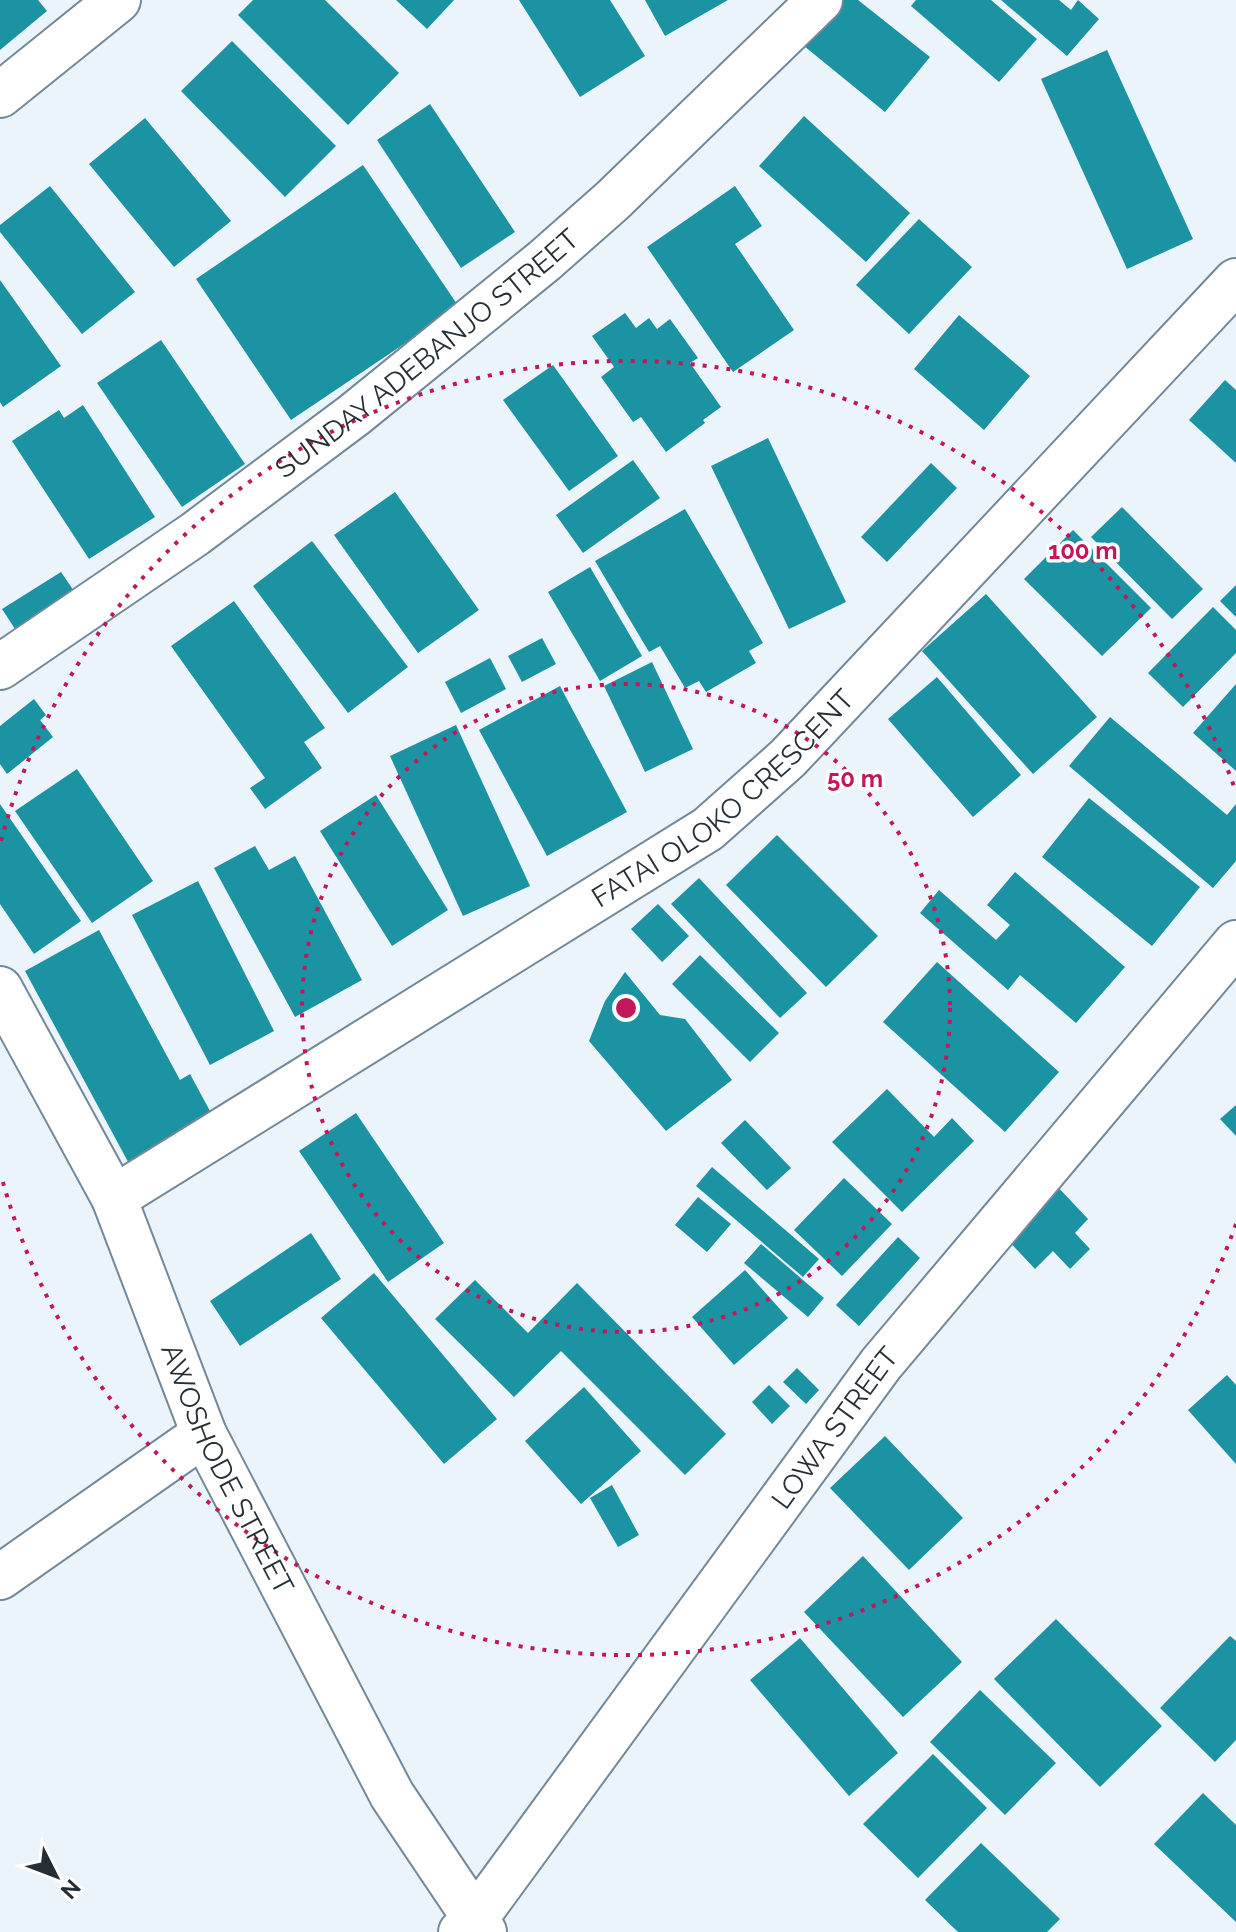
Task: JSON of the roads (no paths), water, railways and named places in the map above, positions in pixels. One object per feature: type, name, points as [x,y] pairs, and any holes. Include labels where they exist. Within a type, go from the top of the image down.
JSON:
[{"type":"street","points":[[0,95],[118,0]]},
{"type":"street","name":"SUNDAY ADEBANJO STREET","points":[[0,667],[195,534],[354,415],[544,261],[612,201],[820,0]]},
{"type":"street","name":"FATAI OLOKO CRESCENT","points":[[114,1198],[708,829],[788,758],[1236,281]]},
{"type":"street","name":"LOWA STREET","points":[[473,1928],[881,1364],[1236,943]]},
{"type":"street","name":"AWOSHODE STREET","points":[[0,990],[114,1198],[204,1434],[392,1795],[473,1928]]},
{"type":"street","points":[[0,1577],[204,1434]]}]
